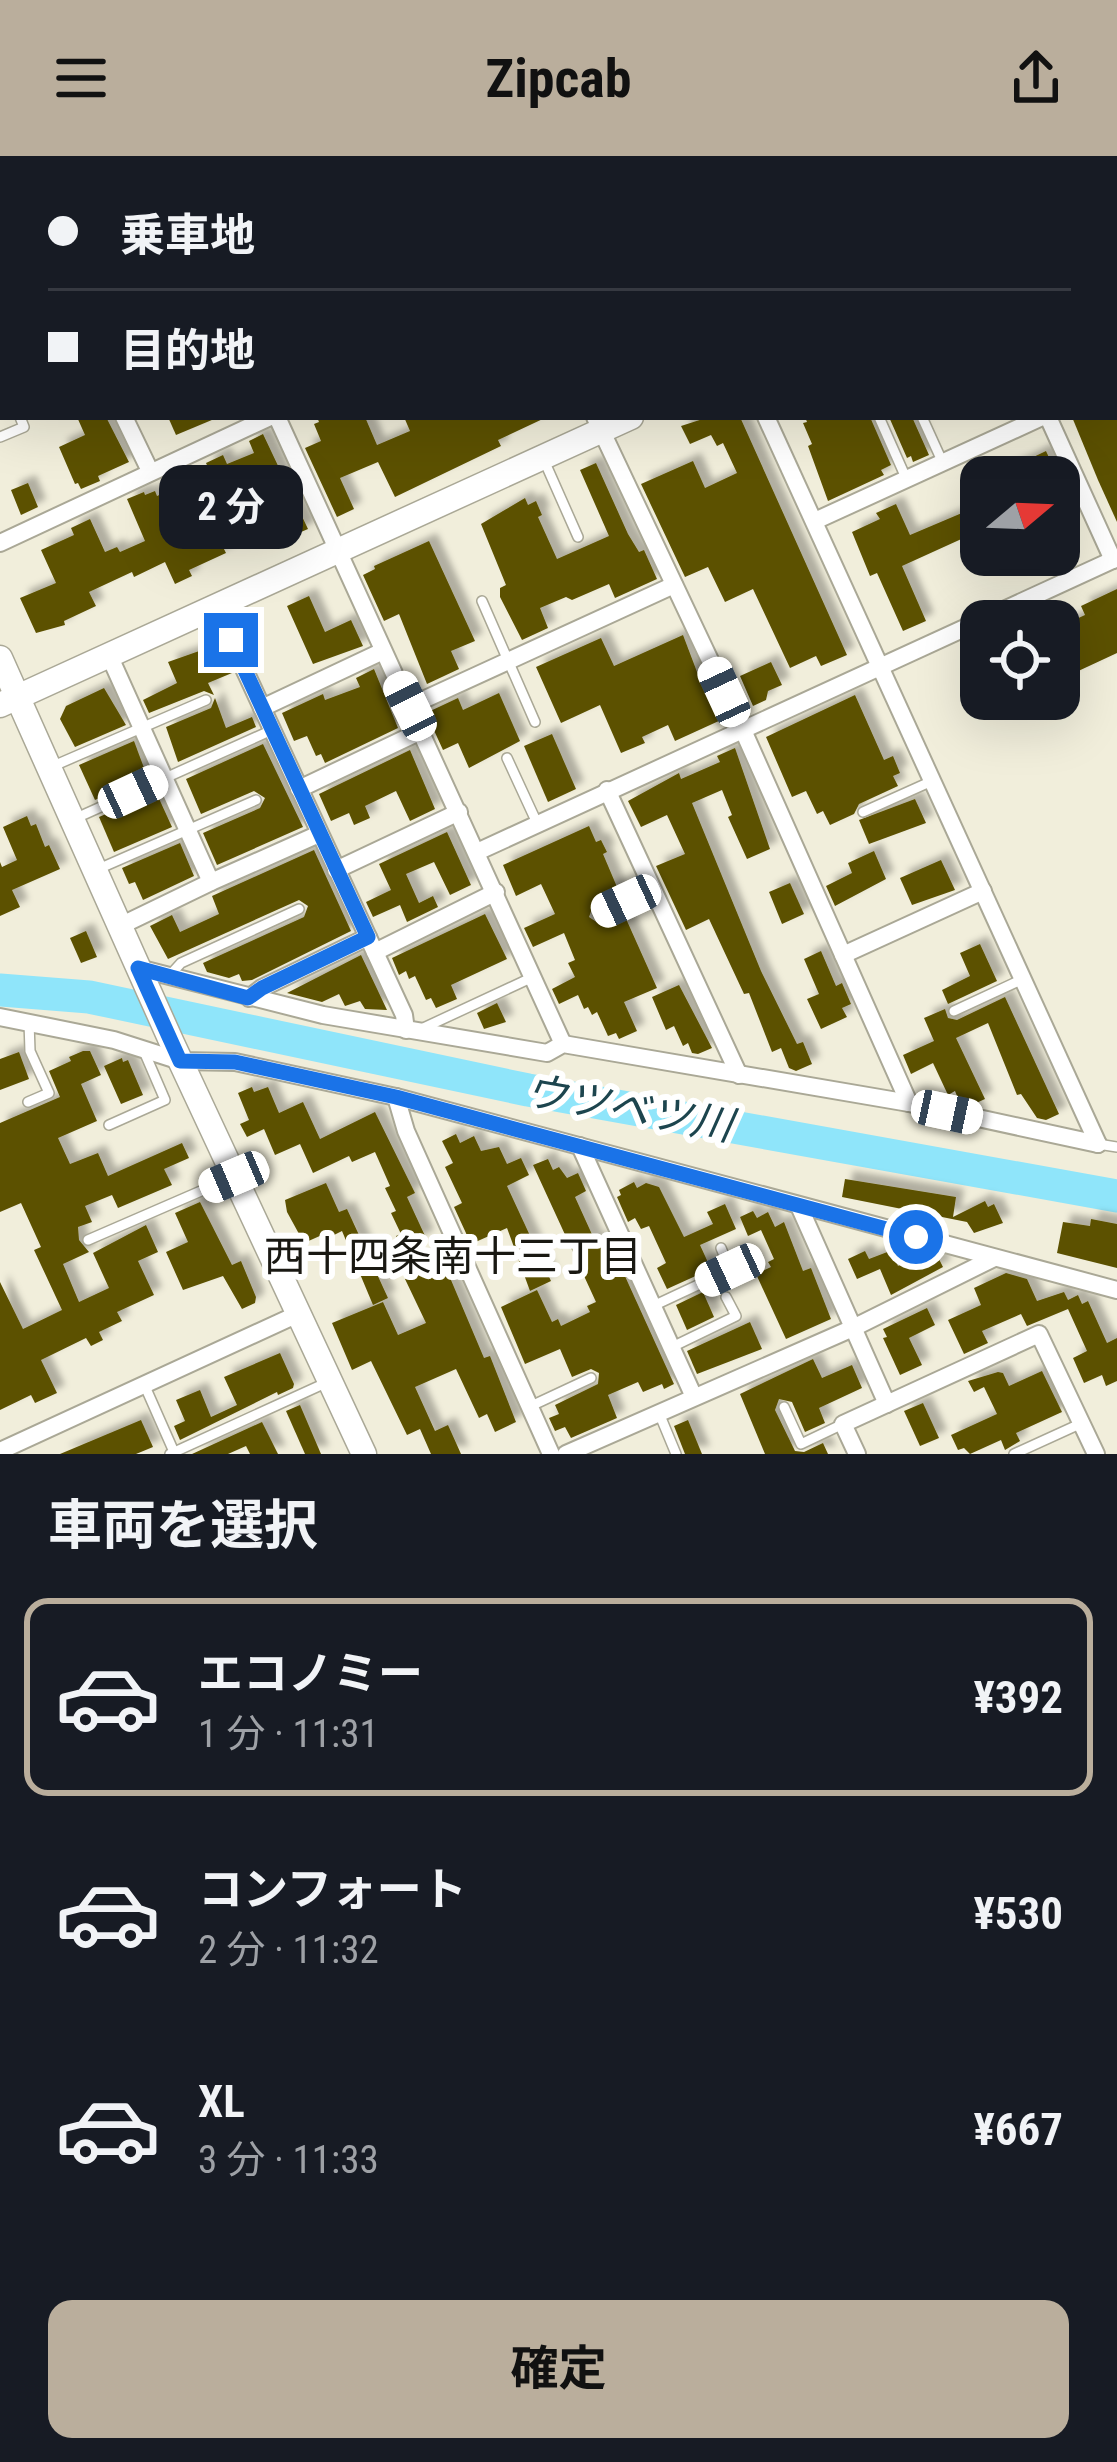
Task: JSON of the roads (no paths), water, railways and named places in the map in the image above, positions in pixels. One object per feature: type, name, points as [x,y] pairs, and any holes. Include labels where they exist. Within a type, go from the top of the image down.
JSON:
[{"type":"street","points":[[125,420],[150,471]]},
{"type":"street","points":[[0,543],[267,420]]},
{"type":"street","points":[[275,420],[563,1045]]},
{"type":"street","points":[[767,420],[1023,979],[1108,1146]]},
{"type":"street","points":[[817,520],[1038,420]]},
{"type":"street","points":[[477,852],[1115,559],[1046,420]]},
{"type":"street","points":[[8,701],[543,458],[598,424],[742,728],[909,1103]]},
{"type":"street","points":[[410,706],[674,585]]},
{"type":"street","points":[[215,606],[412,1031]]},
{"type":"street","points":[[262,708],[383,651]]},
{"type":"street","points":[[109,655],[211,882]]},
{"type":"street","points":[[0,658],[8,701],[48,768],[364,1454]]},
{"type":"street","points":[[299,789],[422,731]]},
{"type":"street","points":[[607,790],[739,1075]]},
{"type":"street","points":[[336,870],[459,812]]},
{"type":"street","points":[[120,926],[320,834]]},
{"type":"street","points":[[843,955],[982,891]]},
{"type":"street","points":[[248,998],[262,988],[496,892]]},
{"type":"street","points":[[142,976],[170,975],[248,998],[412,1031],[547,1053],[563,1045],[909,1103],[1108,1146]]},
{"type":"street","points":[[0,1017],[396,1097],[1115,1293]]},
{"type":"street","points":[[396,1097],[406,1131],[551,1454]]},
{"type":"street","points":[[580,1145],[694,1397]]},
{"type":"street","points":[[800,1206],[887,1404]]},
{"type":"street","points":[[566,1454],[587,1450],[994,1258]]},
{"type":"street","points":[[0,1451],[298,1313]]},
{"type":"street","points":[[857,1454],[844,1424],[1039,1334],[1096,1454]]},
{"type":"lane","points":[[0,437],[24,427],[21,420]]},
{"type":"lane","points":[[880,420],[907,479]]},
{"type":"lane","points":[[923,420],[942,463]]},
{"type":"lane","points":[[543,458],[578,537]]},
{"type":"lane","points":[[482,601],[535,722]]},
{"type":"lane","points":[[48,768],[206,700]]},
{"type":"lane","points":[[72,820],[272,730]]},
{"type":"lane","points":[[507,758],[537,823]]},
{"type":"lane","points":[[863,812],[932,781]]},
{"type":"lane","points":[[95,871],[256,800]]},
{"type":"lane","points":[[598,914],[653,889]]},
{"type":"lane","points":[[170,975],[182,963],[299,909]]},
{"type":"lane","points":[[412,1031],[533,977]]},
{"type":"lane","points":[[954,1011],[1023,979]]},
{"type":"lane","points":[[28,1102],[49,1093],[30,1051],[29,1022]]},
{"type":"lane","points":[[109,1125],[165,1100],[143,1049]]},
{"type":"lane","points":[[88,1240],[234,1177]]},
{"type":"lane","points":[[653,1306],[730,1270],[721,1248]]},
{"type":"lane","points":[[672,1347],[736,1316],[727,1297]]},
{"type":"lane","points":[[530,1407],[591,1378]]},
{"type":"lane","points":[[144,1384],[172,1453],[330,1382]]},
{"type":"lane","points":[[784,1407],[801,1444],[844,1424]]},
{"type":"lane","points":[[658,1413],[676,1454]]},
{"type":"lane","points":[[1014,1454],[1082,1424]]},
{"type":"waterway","name":"ウツベツ川","points":[[0,990],[89,997],[528,1090],[1117,1196]]},
{"type":"district","name":"西十四条南十三丁目","points":[[453,1256]]}]
